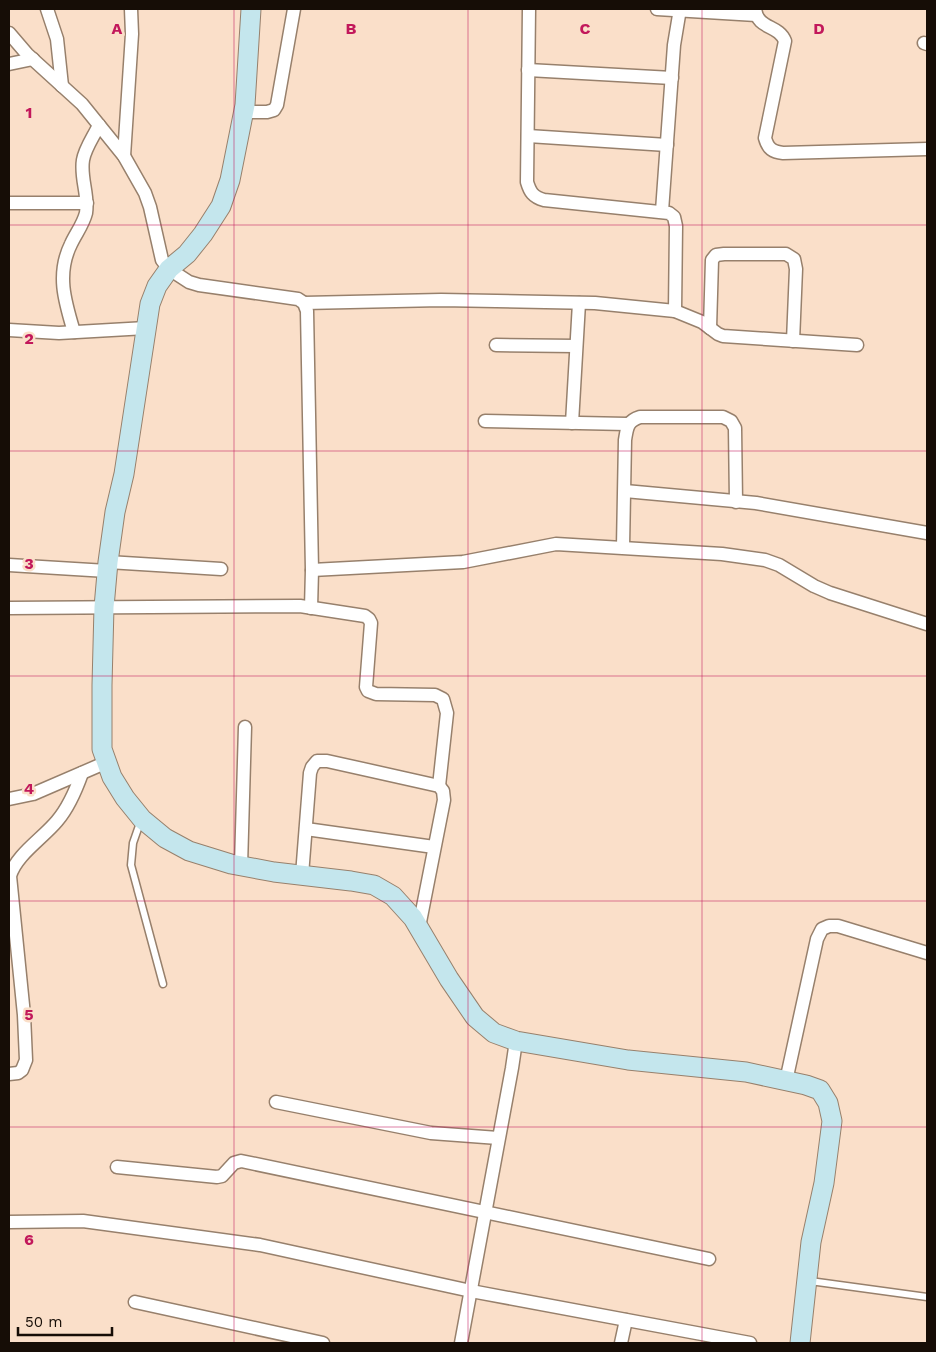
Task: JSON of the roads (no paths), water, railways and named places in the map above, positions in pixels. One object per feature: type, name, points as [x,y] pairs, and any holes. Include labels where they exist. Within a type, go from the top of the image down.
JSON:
[{"type":"street","points":[[46,9],[57,40],[62,86]]},
{"type":"street","points":[[124,156],[132,34],[131,9]]},
{"type":"street","points":[[251,9],[244,112],[230,180],[221,206],[198,241],[187,254],[169,269],[157,286],[150,304],[124,474],[115,512],[104,607],[102,748],[112,777],[125,798],[142,819],[165,838],[189,851],[241,866],[374,885],[393,896],[413,918],[449,980],[475,1017],[515,1048],[746,1072],[820,1090],[828,1103],[832,1121],[824,1182],[811,1242],[800,1343]]},
{"type":"street","points":[[244,112],[266,112],[274,110],[277,105],[294,9]]},
{"type":"street","points":[[528,9],[527,182],[530,191],[535,197],[544,200],[662,211],[674,217],[676,226],[676,311]]},
{"type":"street","points":[[657,9],[755,12],[760,22],[779,32],[785,41],[766,138],[767,145],[772,150],[783,153],[927,149]]},
{"type":"street","points":[[662,211],[674,45],[680,10]]},
{"type":"street","points":[[9,33],[33,59],[82,104],[124,156],[145,193],[160,255],[169,269],[189,282],[198,285],[298,299],[304,303],[441,300],[579,303],[676,311],[702,322],[724,336],[857,345]]},
{"type":"street","points":[[9,64],[33,59]]},
{"type":"street","points":[[528,70],[672,78]]},
{"type":"street","points":[[74,332],[65,302],[62,276],[65,257],[81,226],[87,203],[83,158],[99,126]]},
{"type":"street","points":[[528,136],[667,145]]},
{"type":"street","points":[[9,203],[87,203]]},
{"type":"street","points":[[710,328],[712,260],[716,256],[724,254],[786,254],[794,259],[796,269],[793,340]]},
{"type":"street","points":[[304,303],[307,311],[312,570],[311,608]]},
{"type":"street","points":[[572,424],[579,303]]},
{"type":"street","points":[[9,330],[59,333],[146,328]]},
{"type":"street","points":[[496,345],[576,346]]},
{"type":"street","points":[[485,421],[627,424],[633,419],[640,417],[723,417],[728,419],[735,428],[736,502]]},
{"type":"street","points":[[623,548],[627,424]]},
{"type":"street","points":[[625,491],[756,503],[927,532]]},
{"type":"street","points":[[312,570],[463,562],[556,544],[722,554],[765,560],[779,565],[814,586],[830,593],[927,624]]},
{"type":"street","points":[[9,565],[221,569]]},
{"type":"street","points":[[9,608],[311,608],[365,616],[369,619],[371,632],[366,687],[368,691],[376,694],[435,695],[443,699],[447,712],[439,786]]},
{"type":"street","points":[[241,866],[245,727]]},
{"type":"street","points":[[302,876],[310,773],[317,761],[327,761],[439,786],[443,791],[444,800],[419,927]]},
{"type":"street","points":[[9,799],[33,794],[53,785],[80,778],[107,762]]},
{"type":"street","points":[[9,1074],[18,1073],[22,1070],[26,1060],[24,1015],[10,876],[16,864],[58,820],[70,803],[80,778]]},
{"type":"street","points":[[306,829],[434,847]]},
{"type":"street","points":[[786,1081],[817,939],[822,929],[829,926],[838,926],[927,953]]},
{"type":"street","points":[[461,1343],[515,1048]]},
{"type":"street","points":[[276,1102],[431,1133],[498,1138]]},
{"type":"street","points":[[117,1166],[217,1177],[222,1176],[234,1163],[240,1161],[709,1259]]},
{"type":"street","points":[[9,1222],[83,1221],[260,1245],[471,1291],[750,1343]]},
{"type":"street","points":[[135,1302],[267,1338],[323,1343]]},
{"type":"street","points":[[622,1343],[626,1320]]},
{"type":"lane","points":[[142,819],[132,843],[130,859],[163,984]]},
{"type":"lane","points":[[807,1281],[927,1298]]}]
